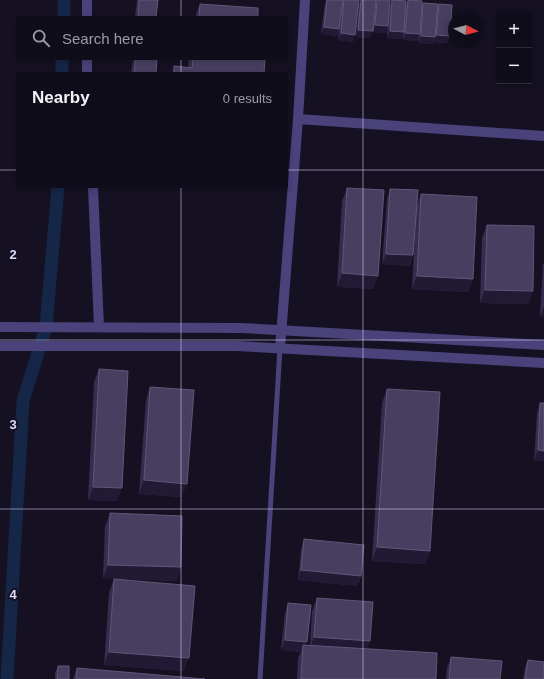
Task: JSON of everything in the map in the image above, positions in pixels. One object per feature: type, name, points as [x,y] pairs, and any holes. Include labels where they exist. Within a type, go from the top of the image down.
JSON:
[{"type":"street","points":[[87,0],[87,16]]},
{"type":"street","points":[[280,348],[280,331],[298,119],[305,0]]},
{"type":"street","points":[[87,60],[87,72]]},
{"type":"street","points":[[298,119],[544,136]]},
{"type":"street","points":[[93,188],[99,327]]},
{"type":"street","points":[[0,327],[242,328],[544,345]]},
{"type":"street","points":[[0,346],[237,346],[544,363]]},
{"type":"lane","points":[[260,679],[280,348]]},
{"type":"building","points":[[139,0],[158,0],[156,16],[138,16]]},
{"type":"building","points":[[327,0],[343,0],[339,29],[324,27]]},
{"type":"building","points":[[344,0],[359,0],[355,35],[341,33]]},
{"type":"building","points":[[361,0],[376,0],[373,31],[358,30]]},
{"type":"building","points":[[377,0],[390,0],[388,26],[375,25]]},
{"type":"building","points":[[392,0],[406,1],[404,32],[390,31]]},
{"type":"building","points":[[408,0],[422,1],[420,34],[405,33]]},
{"type":"building","points":[[423,3],[438,4],[435,37],[421,36]]},
{"type":"building","points":[[200,4],[258,8],[258,16],[199,16]]},
{"type":"building","points":[[439,4],[452,5],[452,12],[448,12],[448,36],[436,35]]},
{"type":"building","points":[[136,60],[157,60],[156,72],[134,72]]},
{"type":"building","points":[[193,60],[265,60],[264,72],[174,72],[174,66],[192,68]]},
{"type":"building","points":[[347,188],[384,190],[378,276],[342,273]]},
{"type":"building","points":[[390,189],[418,190],[413,255],[386,254]]},
{"type":"building","points":[[421,194],[477,197],[473,279],[417,276]]},
{"type":"building","points":[[487,225],[534,226],[533,291],[485,290]]},
{"type":"building","points":[[99,369],[128,371],[122,488],[93,487]]},
{"type":"building","points":[[150,387],[194,390],[187,484],[144,480]]},
{"type":"building","points":[[387,389],[440,392],[430,551],[377,547]]},
{"type":"building","points":[[540,403],[544,403],[544,451],[538,450]]},
{"type":"building","points":[[110,513],[182,516],[181,567],[108,565]]},
{"type":"building","points":[[304,539],[364,545],[361,576],[301,570]]},
{"type":"building","points":[[114,579],[195,586],[189,658],[109,652]]},
{"type":"building","points":[[317,598],[373,602],[370,641],[314,637]]},
{"type":"building","points":[[288,603],[311,605],[307,642],[285,640]]},
{"type":"building","points":[[303,645],[437,653],[436,679],[301,679]]},
{"type":"building","points":[[451,657],[502,661],[500,679],[449,679]]},
{"type":"building","points":[[528,660],[544,662],[544,679],[525,679]]},
{"type":"building","points":[[58,666],[69,666],[69,679],[57,679]]},
{"type":"building","points":[[77,668],[205,679],[76,679]]},
{"type":"waterway","points":[[64,0],[64,16]]},
{"type":"waterway","points":[[62,60],[62,72]]},
{"type":"waterway","points":[[7,679],[23,401],[46,327],[58,188]]}]
